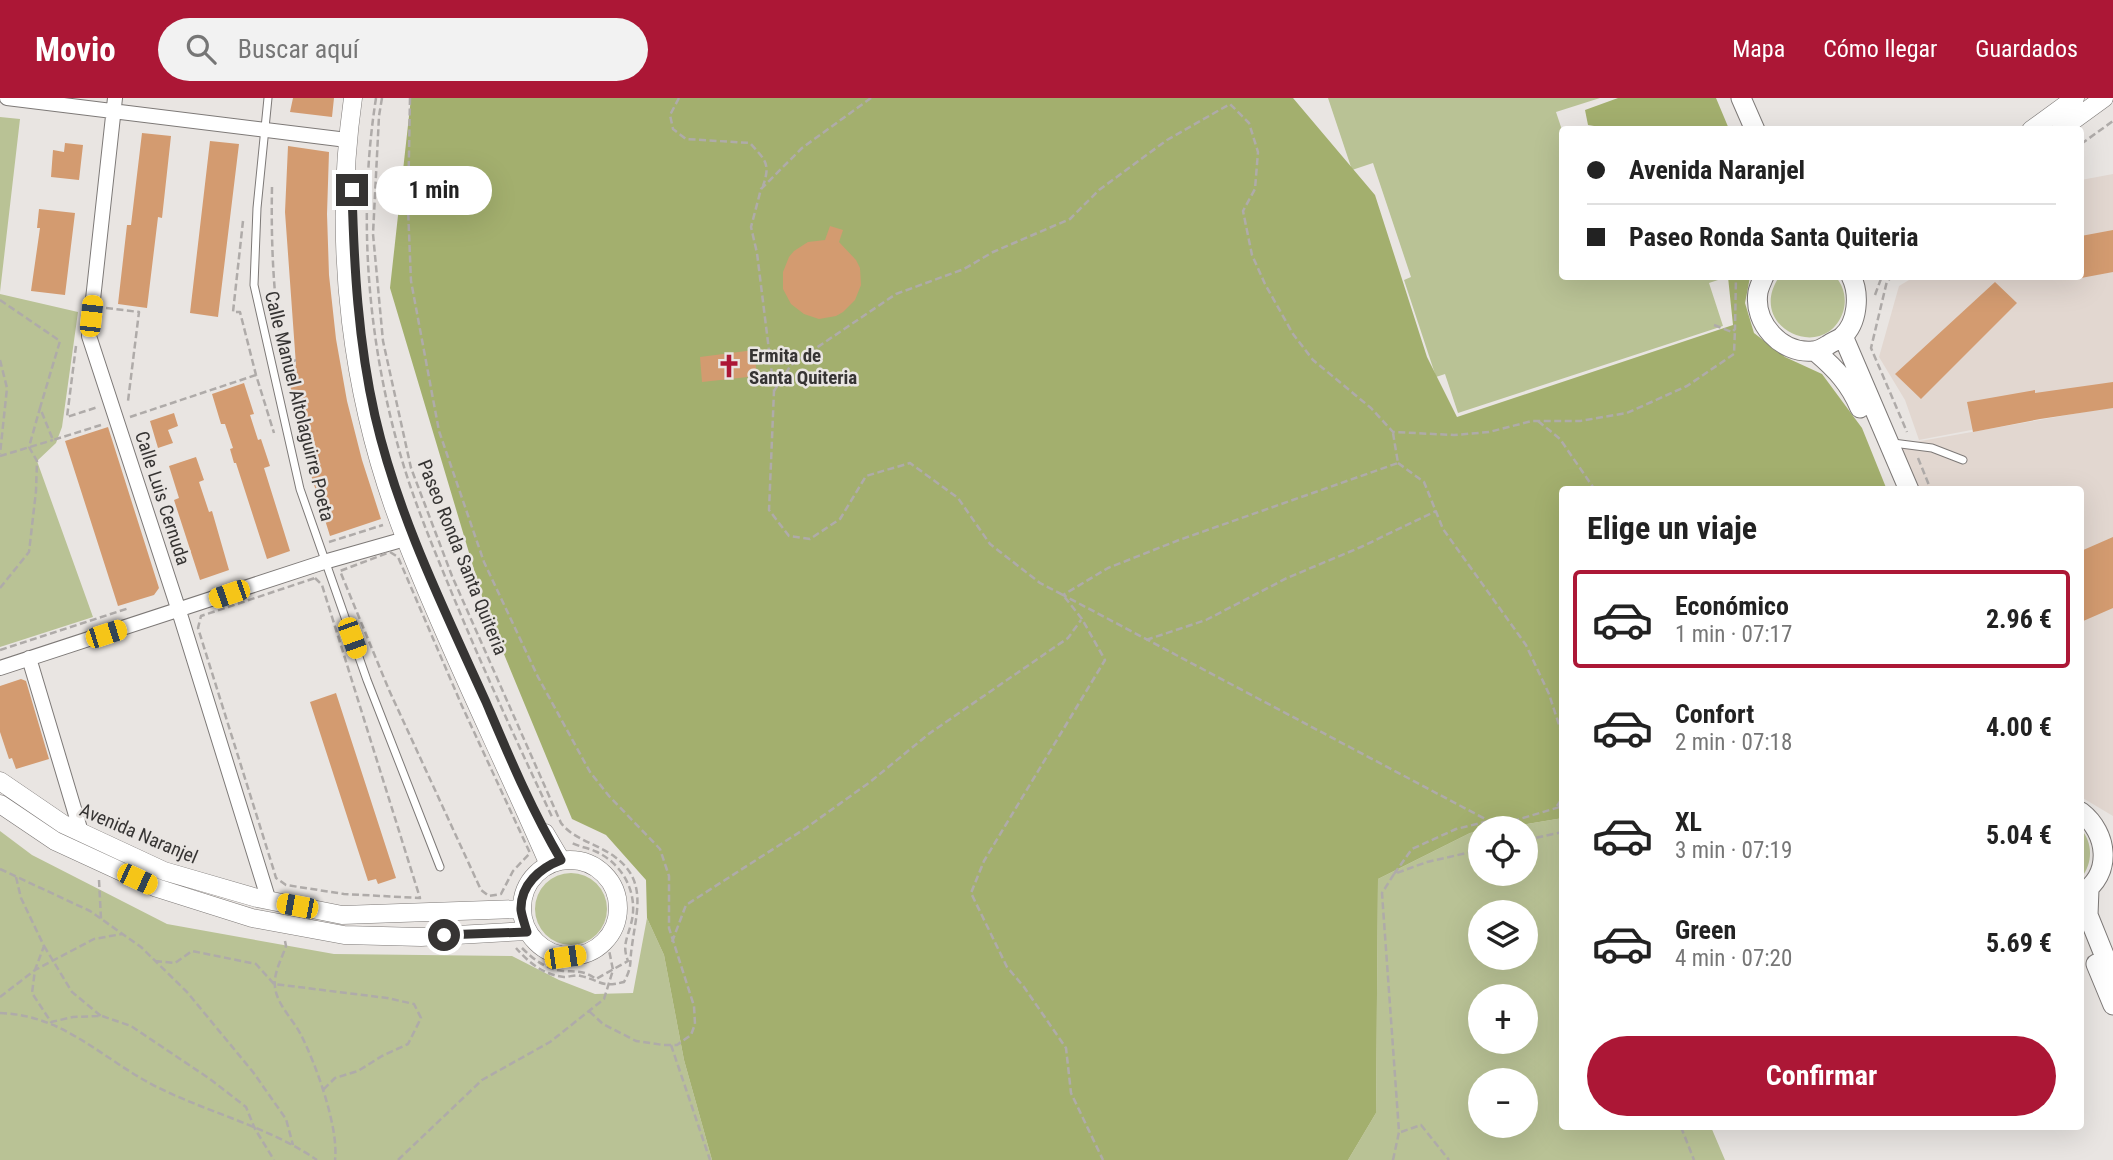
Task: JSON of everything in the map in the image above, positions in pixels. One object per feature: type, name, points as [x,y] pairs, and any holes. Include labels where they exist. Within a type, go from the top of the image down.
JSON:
[{"type":"main road","points":[[1729,98],[1740,126]]},
{"type":"main road","points":[[1741,98],[1753,126]]},
{"type":"main road","points":[[1762,280],[1758,292],[1758,311],[1766,328],[1779,341],[1791,348],[1816,352],[1838,370],[1852,389],[1894,486]]},
{"type":"main road","points":[[1816,352],[1843,336],[1852,321],[1861,291]]},
{"type":"main road","points":[[1843,336],[1907,486]]},
{"type":"main road","points":[[2084,815],[2107,836],[2100,874],[2085,891],[2088,915],[2113,977]]},
{"type":"main road","points":[[2084,938],[2113,1005]]},
{"type":"street","points":[[7,98],[114,105],[264,131],[347,140]]},
{"type":"street","points":[[353,98],[344,187],[346,271],[356,351],[380,463],[405,539],[555,862]]},
{"type":"street","name":"Paseo Ronda Santa Quiteria","points":[[360,98],[352,190],[354,269],[362,350],[376,418],[417,545],[544,831],[555,862]]},
{"type":"street","points":[[2036,126],[2075,98]]},
{"type":"street","points":[[2066,126],[2104,98]]},
{"type":"street","name":"Calle Luis Cernuda","points":[[114,105],[89,335],[270,901]]},
{"type":"street","points":[[0,668],[324,562],[405,539]]},
{"type":"street","points":[[29,658],[81,832]]},
{"type":"street","name":"Avenida Naranjel","points":[[0,781],[63,824],[164,871],[270,901],[342,915],[521,909]]},
{"type":"street","points":[[0,804],[55,841],[157,888],[252,918],[344,935],[421,937],[527,932]]},
{"type":"street","points":[[579,860],[595,866],[610,880],[618,900],[617,921],[607,940],[588,953],[565,957],[543,949],[527,932],[521,909],[524,891],[534,876],[555,862],[579,860]]},
{"type":"lane","name":"Calle Manuel Altolaguirre Poeta","points":[[268,98],[257,208],[254,285],[300,489],[324,562],[440,867]]},
{"type":"lane","points":[[1887,442],[1932,448],[1963,460]]},
{"type":"path","name":"Paseo Ronda Santa Quiteria","points":[[376,98],[369,171],[368,259],[374,329],[395,436],[425,527],[456,605],[556,825]]},
{"type":"path","points":[[382,98],[374,247],[383,341],[411,467],[452,576],[561,823],[567,830],[618,859],[634,882],[639,902],[631,948],[632,969],[624,982],[608,986],[580,975],[564,977],[543,971],[528,962],[515,947]]},
{"type":"path","points":[[410,98],[408,208],[411,281],[439,431],[484,562],[538,677],[590,772],[660,849],[669,876],[669,928],[694,1006],[695,1024],[691,1035],[677,1045],[636,1041],[603,1024],[589,1011]]},
{"type":"path","points":[[679,98],[670,115],[673,129],[686,139],[750,143],[766,161],[768,172],[751,227],[757,253],[774,391],[769,510],[789,536],[810,539],[840,519],[866,477],[910,463],[958,498],[990,544],[1040,583],[1480,816]]},
{"type":"path","points":[[761,189],[802,148],[871,98]]},
{"type":"path","points":[[774,391],[792,365],[896,294],[964,269],[993,252],[1070,219],[1099,190],[1167,140],[1230,104],[1249,122],[1258,152],[1255,189],[1243,211],[1252,255],[1265,284],[1293,334],[1312,360],[1371,408],[1393,432],[1398,463],[1424,482],[1443,529],[1526,645],[1549,694],[1559,725]]},
{"type":"path","points":[[2084,142],[2113,121]]},
{"type":"path","points":[[272,181],[271,232],[275,302],[282,353]]},
{"type":"path","points":[[244,220],[233,312],[240,312],[276,439]]},
{"type":"path","points":[[1393,432],[1454,435],[1538,421],[1580,421],[1628,413],[1687,386],[1734,355],[1736,280]]},
{"type":"path","points":[[1861,291],[1875,295],[1881,280]]},
{"type":"path","points":[[1888,280],[1871,348],[1929,486]]},
{"type":"path","points":[[0,300],[60,341],[29,447],[37,461],[29,552],[0,588]]},
{"type":"path","points":[[101,307],[139,312],[127,407]]},
{"type":"path","points":[[1872,323],[1875,312]]},
{"type":"path","points":[[1714,325],[1732,332],[1735,329]]},
{"type":"path","points":[[77,336],[67,417],[103,405]]},
{"type":"path","points":[[0,360],[7,388],[0,455],[108,422]]},
{"type":"path","points":[[284,365],[296,360]]},
{"type":"path","points":[[134,429],[130,416],[256,375]]},
{"type":"path","points":[[40,408],[53,440]]},
{"type":"path","points":[[1538,421],[1560,439],[1592,486]]},
{"type":"path","points":[[1063,595],[1108,569],[1179,540],[1398,463]]},
{"type":"path","points":[[1146,640],[1206,620],[1287,578],[1436,511]]},
{"type":"path","points":[[319,546],[386,524]]},
{"type":"path","points":[[390,552],[398,557],[462,706],[530,853],[513,871],[501,894],[484,895],[478,884],[389,690],[340,570],[390,552]]},
{"type":"path","points":[[315,578],[322,585],[420,898],[344,894],[286,886],[276,878],[274,871],[198,628],[201,616],[315,578]]},
{"type":"path","points":[[1063,595],[1082,619],[1105,660],[984,861],[971,893],[1007,967],[1066,1048],[1071,1093],[1103,1160]]},
{"type":"path","points":[[0,650],[138,605]]},
{"type":"path","points":[[672,942],[686,905],[806,828],[870,782],[930,733],[1068,638],[1082,619]]},
{"type":"path","points":[[1556,807],[1559,803]]},
{"type":"path","points":[[1528,816],[1559,807]]},
{"type":"path","points":[[1393,1160],[1399,1132],[1382,892],[1412,849],[1468,827]]},
{"type":"path","points":[[1538,837],[1559,833]]},
{"type":"path","points":[[566,839],[605,856],[620,870],[630,887],[634,903],[624,946],[628,961],[613,970]]},
{"type":"path","points":[[1394,874],[1427,862],[1468,853]]},
{"type":"path","points":[[0,869],[90,911],[155,961],[187,992],[253,1072],[286,1119],[293,1145]]},
{"type":"path","points":[[99,875],[101,919]]},
{"type":"path","points":[[90,876],[99,880]]},
{"type":"path","points":[[16,877],[21,898],[44,946],[72,992],[102,1016],[131,1026],[211,1079],[246,1107],[255,1129],[274,1160]]},
{"type":"path","points":[[0,997],[35,970],[94,939],[122,934]]},
{"type":"path","points":[[290,940],[286,937],[286,946],[274,984],[276,996],[301,1034],[323,1090],[336,1149],[335,1160]]},
{"type":"path","points":[[398,1160],[482,1080],[550,1042],[604,999],[613,970],[607,940]]},
{"type":"path","points":[[44,946],[35,970],[32,993],[51,1022]]},
{"type":"path","points":[[155,961],[175,963],[192,951],[256,964],[274,984],[387,998],[414,1004],[421,1018],[408,1044],[358,1071],[335,1077],[323,1090]]},
{"type":"path","points":[[0,1013],[51,1022],[155,1087],[293,1145],[317,1160]]},
{"type":"path","points":[[51,1022],[73,1017],[102,1016]]},
{"type":"path","points":[[671,1045],[710,1160]]},
{"type":"path","points":[[1399,1132],[1421,1125],[1449,1160]]},
{"type":"path","points":[[1682,1130],[1694,1160]]},
{"type":"shaded area","points":[[2113,174],[2113,403],[1919,440],[1905,400],[1879,357],[1899,286],[1909,280],[2084,280],[2084,179]]},
{"type":"shaded area","points":[[2113,407],[2113,816],[2084,799],[2084,486],[1915,486],[1898,445]]},
{"type":"green space","points":[[411,98],[1293,98],[1375,195],[1427,357],[1457,417],[1733,325],[1728,280],[1749,280],[1745,303],[1754,333],[1785,357],[1822,374],[1862,428],[1885,486],[1559,486],[1559,819],[1538,822],[1538,816],[1468,816],[1468,834],[1378,879],[1376,1113],[1348,1160],[712,1160],[684,1060],[664,955],[647,918],[646,880],[606,835],[572,819],[487,613],[390,288]]},
{"type":"green space","points":[[1328,98],[1600,98],[1556,112],[1561,126],[1559,280],[1718,280],[1709,283],[1723,326],[1458,413],[1445,374],[1436,377],[1404,280],[1411,277],[1373,163],[1352,170]]},
{"type":"green space","points":[[1618,98],[1716,98],[1728,126],[1594,126],[1588,125],[1585,110]]},
{"type":"green space","points":[[0,117],[20,119],[0,292]]},
{"type":"green space","points":[[1778,280],[1838,280],[1843,289],[1845,302],[1834,328],[1821,336],[1806,337],[1792,333],[1780,324],[1772,311],[1771,295]]},
{"type":"green space","points":[[0,294],[78,312],[62,427],[56,443],[37,461],[93,617],[0,647]]},
{"type":"green space","points":[[1559,819],[1559,1130],[1712,1130],[1725,1160],[1348,1160],[1376,1113],[1378,879],[1468,834],[1468,886],[1538,886],[1538,822]]},
{"type":"green space","points":[[0,831],[32,855],[167,924],[334,954],[512,956],[559,980],[595,994],[633,993],[647,918],[664,955],[684,1060],[712,1160],[0,1160]]},
{"type":"green space","points":[[2084,834],[2090,853],[2084,874]]},
{"type":"green space","points":[[571,873],[591,879],[601,889],[607,909],[601,929],[591,939],[571,945],[551,939],[541,929],[535,909],[541,889],[551,879]]},
{"type":"building","points":[[293,98],[334,98],[332,117],[290,112]]},
{"type":"building","points":[[142,133],[171,136],[162,218],[158,217],[147,308],[118,304]]},
{"type":"building","points":[[210,141],[239,144],[218,317],[190,313]]},
{"type":"building","points":[[65,143],[83,145],[79,180],[51,177],[53,150],[64,152]]},
{"type":"building","points":[[288,146],[329,152],[329,275],[336,339],[347,401],[381,519],[330,536],[311,475],[286,368],[296,365],[285,212]]},
{"type":"building","points":[[39,209],[75,213],[65,295],[31,291],[40,228],[37,228]]},
{"type":"building","points":[[830,226],[843,230],[839,242],[856,260],[860,268],[861,285],[855,300],[843,312],[819,319],[804,314],[791,304],[783,289],[783,272],[794,251],[808,242],[825,240]]},
{"type":"building","points":[[2113,230],[2113,272],[2084,277],[2084,235]]},
{"type":"building","points":[[1995,282],[2017,303],[1921,399],[1895,374]]},
{"type":"building","name":"Ermita de Santa Quiteria","points":[[754,350],[757,376],[702,382],[700,357]]},
{"type":"building","points":[[2113,382],[2113,408],[1973,432],[1967,402],[2035,390],[2035,393]]},
{"type":"building","points":[[244,383],[254,414],[250,415],[270,466],[264,468],[290,551],[267,559],[234,463],[230,449],[233,448],[225,424],[221,424],[212,394]]},
{"type":"building","points":[[174,413],[178,426],[168,430],[173,443],[158,448],[150,421]]},
{"type":"building","points":[[108,427],[159,588],[154,595],[118,606],[65,441]]},
{"type":"building","points":[[196,457],[204,480],[199,482],[209,512],[212,511],[229,570],[200,580],[174,500],[179,498],[169,466]]},
{"type":"building","points":[[2113,537],[2113,608],[2084,621],[2084,550]]},
{"type":"building","points":[[21,679],[26,681],[49,759],[16,769],[12,758],[9,759],[0,732],[0,686]]},
{"type":"building","points":[[336,693],[396,878],[378,884],[376,879],[368,881],[310,702]]},
{"type":"place","name":"Ermita de Santa Quiteria","points":[[729,366]]},
{"type":"route","points":[[352,190],[355,289],[362,350],[384,448],[417,545],[465,659],[544,831],[561,860],[549,864],[534,876],[524,891],[521,909],[527,932],[444,935]]}]
